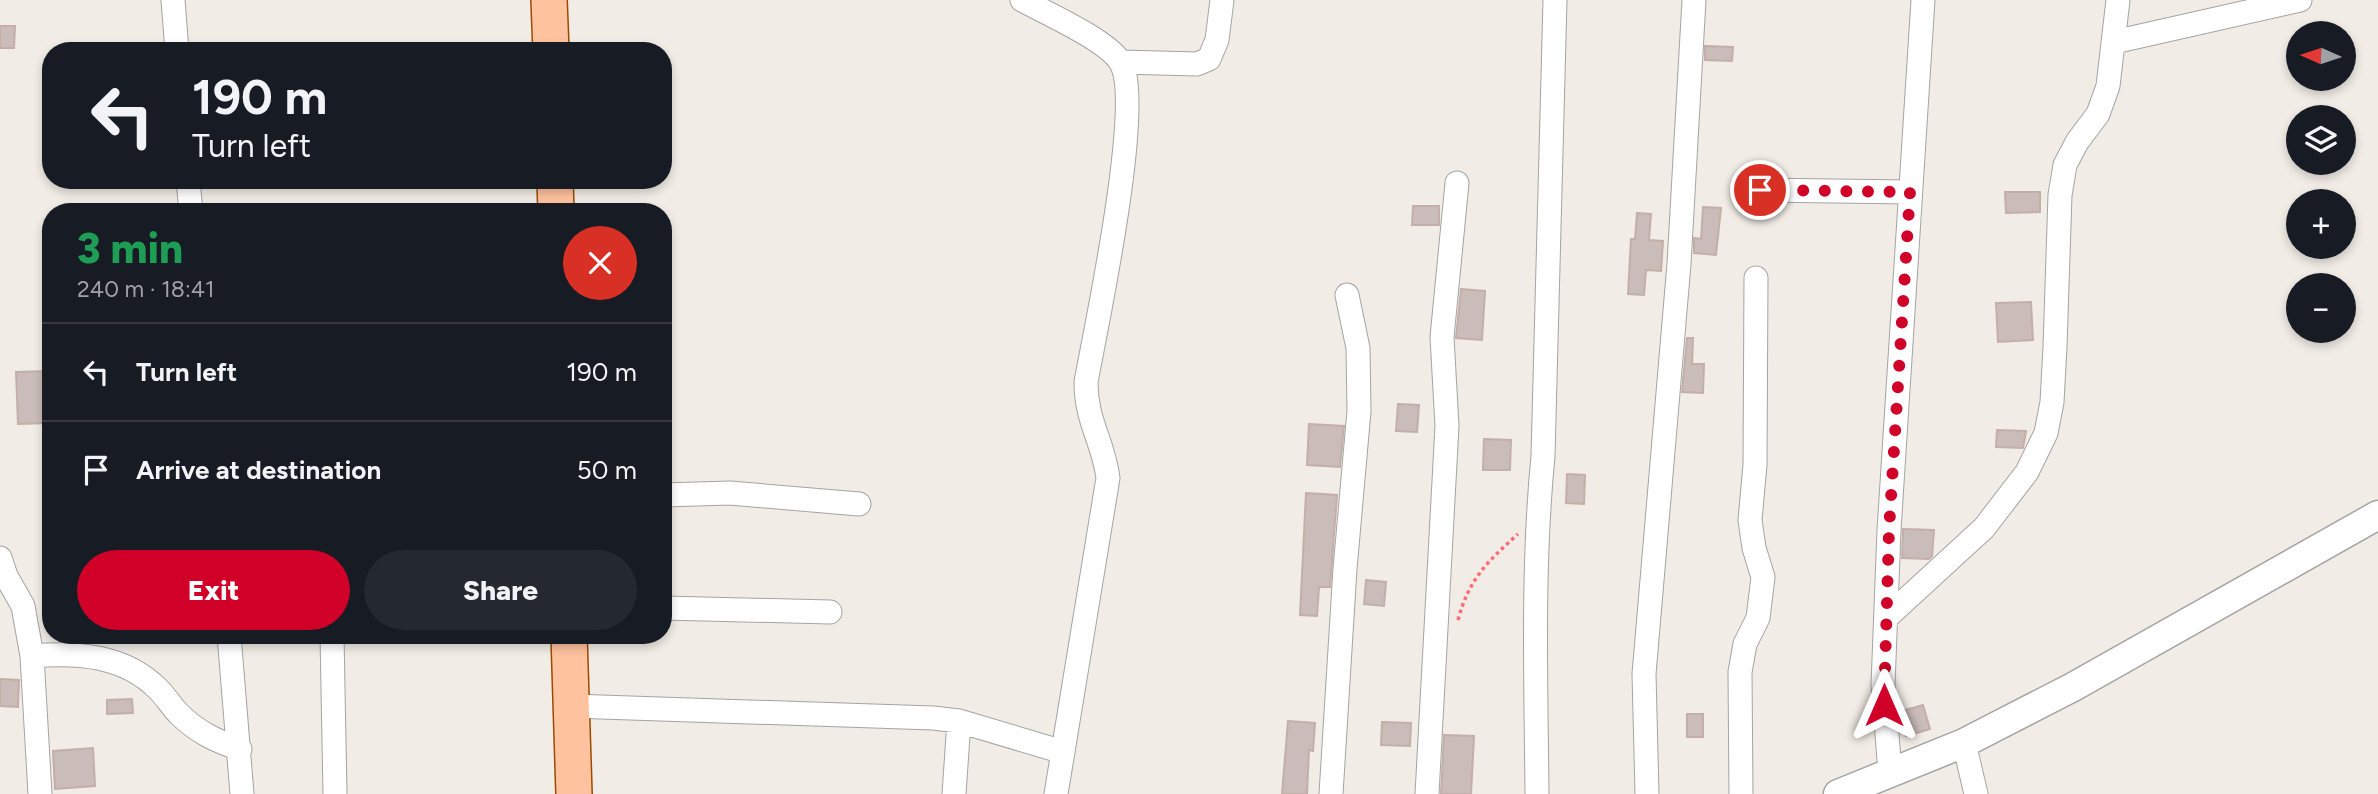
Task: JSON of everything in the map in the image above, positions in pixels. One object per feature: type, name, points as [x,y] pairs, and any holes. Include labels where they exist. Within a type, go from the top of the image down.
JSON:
[{"type":"main road","points":[[549,0],[551,42]]},
{"type":"main road","points":[[569,644],[574,794]]},
{"type":"street","points":[[173,0],[176,42]]},
{"type":"street","points":[[1022,0],[1109,50],[1121,62],[1126,77],[1127,101],[1120,178],[1107,272],[1086,382],[1086,406],[1091,425],[1105,453],[1108,478],[1073,705],[1056,794]]},
{"type":"street","points":[[1121,62],[1197,64],[1209,59],[1217,40],[1222,0]]},
{"type":"street","points":[[1536,794],[1537,516],[1543,442],[1555,0]]},
{"type":"street","points":[[1647,794],[1644,674],[1679,264],[1694,0]]},
{"type":"street","points":[[1891,772],[1883,685],[1889,530],[1923,0]]},
{"type":"street","points":[[1887,617],[1984,528],[2027,472],[2046,433],[2052,402],[2060,195],[2065,165],[2101,105],[2108,86],[2118,0]]},
{"type":"street","points":[[2113,42],[2300,0]]},
{"type":"street","points":[[1427,794],[1447,426],[1442,337],[1457,183]]},
{"type":"street","points":[[1760,190],[1910,192]]},
{"type":"street","points":[[1741,794],[1740,672],[1745,644],[1758,618],[1763,577],[1754,548],[1750,520],[1755,465],[1756,278]]},
{"type":"street","points":[[1331,794],[1345,569],[1359,411],[1358,348],[1347,295]]},
{"type":"street","points":[[672,495],[741,493],[859,504]]},
{"type":"street","points":[[1838,794],[1964,743],[2073,687],[2378,515]]},
{"type":"street","points":[[0,558],[6,576],[23,606],[32,656],[40,794]]},
{"type":"street","points":[[672,608],[830,612]]},
{"type":"street","points":[[230,644],[242,794]]},
{"type":"street","points":[[332,644],[335,794]]},
{"type":"street","points":[[32,656],[66,653],[98,657],[131,670],[158,688],[178,713],[198,731],[240,749]]},
{"type":"street","points":[[571,706],[904,716],[959,721],[1063,752]]},
{"type":"street","points":[[954,794],[959,721]]},
{"type":"street","points":[[1964,743],[1976,794]]},
{"type":"path","points":[[1457,623],[1469,588],[1478,573],[1495,553],[1537,516]]},
{"type":"building","points":[[0,26],[15,26],[14,48],[0,48]]},
{"type":"building","points":[[1705,46],[1733,47],[1732,61],[1705,60]]},
{"type":"building","points":[[2005,192],[2040,192],[2040,212],[2006,213]]},
{"type":"building","points":[[1413,206],[1439,206],[1439,225],[1412,225]]},
{"type":"building","points":[[1703,207],[1721,208],[1716,255],[1694,253],[1694,238],[1701,239]]},
{"type":"building","points":[[1637,213],[1651,214],[1649,240],[1663,241],[1661,271],[1646,270],[1644,295],[1628,294],[1631,239],[1635,239]]},
{"type":"building","points":[[1461,289],[1485,291],[1482,340],[1456,338]]},
{"type":"building","points":[[2031,302],[2033,340],[1998,342],[1996,303]]},
{"type":"building","points":[[1687,338],[1693,338],[1692,364],[1704,364],[1703,393],[1682,392]]},
{"type":"building","points":[[42,371],[42,423],[18,424],[16,372]]},
{"type":"building","points":[[1398,404],[1419,405],[1417,432],[1396,431]]},
{"type":"building","points":[[1309,424],[1344,426],[1340,467],[1307,465]]},
{"type":"building","points":[[1997,430],[2026,431],[2023,448],[1996,447]]},
{"type":"building","points":[[1484,439],[1511,440],[1510,470],[1483,470]]},
{"type":"building","points":[[1567,474],[1585,475],[1584,504],[1566,503]]},
{"type":"building","points":[[1306,493],[1337,495],[1330,587],[1319,587],[1317,616],[1300,615]]},
{"type":"building","points":[[1903,529],[1934,530],[1932,556],[1929,559],[1902,558]]},
{"type":"building","points":[[1366,580],[1386,582],[1384,606],[1364,604]]},
{"type":"building","points":[[0,679],[19,680],[18,707],[0,706]]},
{"type":"building","points":[[132,699],[133,713],[107,714],[107,700]]},
{"type":"building","points":[[1923,705],[1930,729],[1906,736],[1899,712]]},
{"type":"building","points":[[1687,714],[1703,714],[1703,737],[1687,737]]},
{"type":"building","points":[[1288,721],[1315,723],[1313,751],[1309,750],[1307,794],[1282,794]]},
{"type":"building","points":[[1382,722],[1411,723],[1410,746],[1381,745]]},
{"type":"building","points":[[1444,735],[1474,736],[1471,794],[1441,794]]},
{"type":"building","points":[[93,748],[95,786],[55,789],[53,751]]},
{"type":"route","points":[[1760,190],[1910,192],[1889,530],[1884,705]]}]
